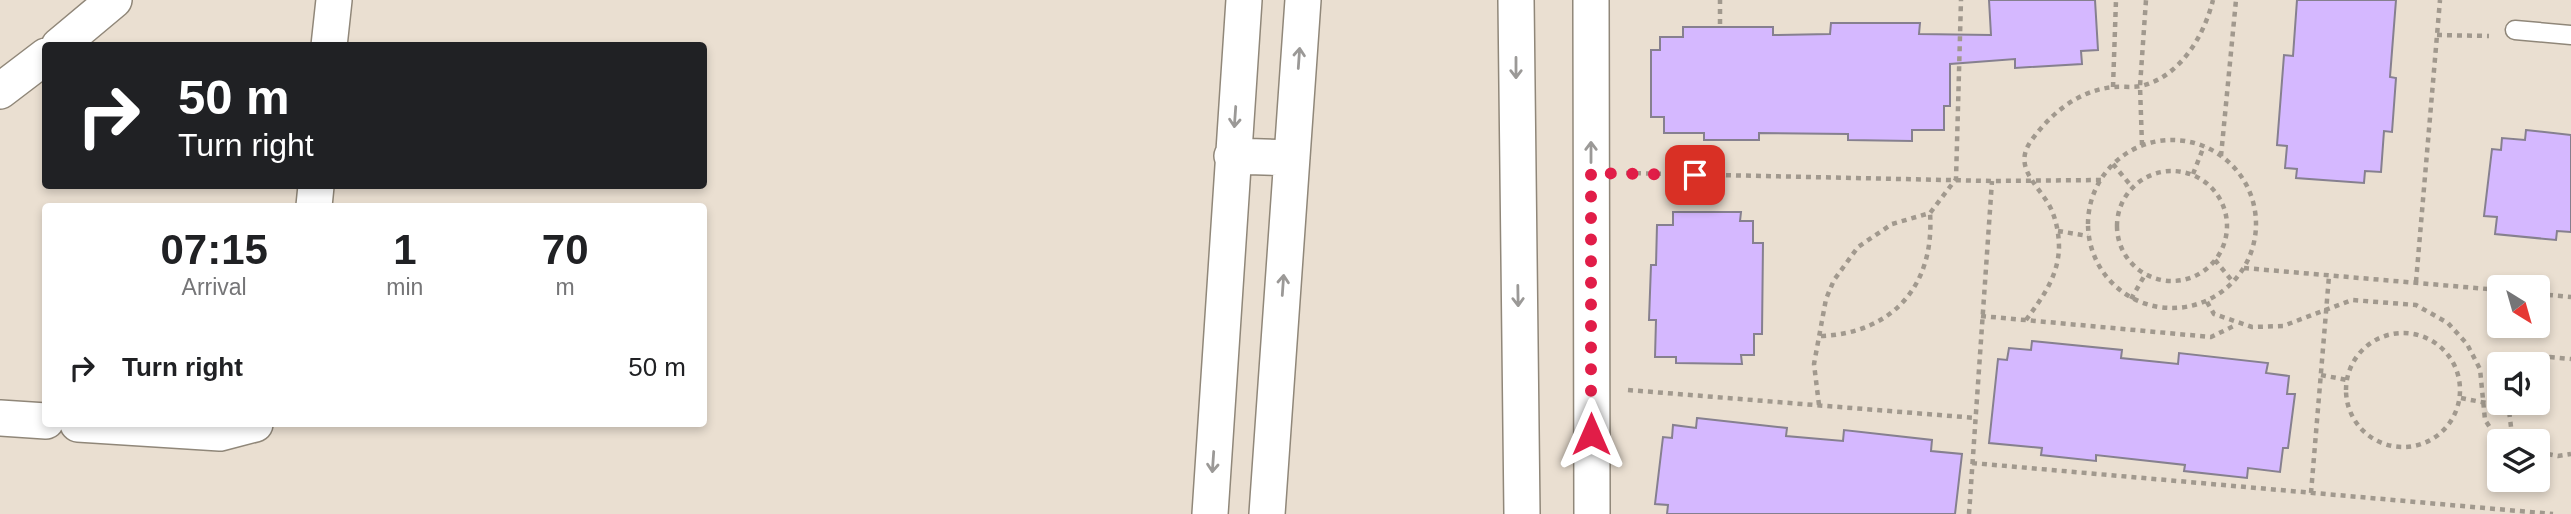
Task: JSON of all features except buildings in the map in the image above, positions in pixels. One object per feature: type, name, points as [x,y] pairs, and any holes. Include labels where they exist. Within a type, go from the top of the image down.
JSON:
[{"type":"street","points":[[64,42],[114,0]]},
{"type":"street","points":[[329,42],[334,0]]},
{"type":"street","points":[[1210,514],[1244,0]]},
{"type":"street","points":[[1267,514],[1303,0]]},
{"type":"street","points":[[1516,0],[1522,514]]},
{"type":"street","points":[[1591,0],[1592,514]]},
{"type":"street","points":[[0,90],[42,60]]},
{"type":"street","points":[[1232,156],[1292,158]]},
{"type":"street","points":[[1228,231],[1286,234]]},
{"type":"street","points":[[1216,418],[1245,413],[1260,416],[1273,425]]},
{"type":"street","points":[[0,418],[42,421]]},
{"type":"street","points":[[125,427],[220,433],[244,427]]},
{"type":"lane","points":[[2519,31],[2571,35]]},
{"type":"path","points":[[1720,0],[1720,24]]},
{"type":"path","points":[[1819,405],[1814,364],[1826,299],[1834,280],[1858,247],[1892,224],[1930,213],[1956,179],[1961,0]]},
{"type":"path","points":[[2113,87],[2116,0]]},
{"type":"path","points":[[2142,145],[2140,86],[2146,0]]},
{"type":"path","points":[[2026,320],[2050,285],[2056,268],[2058,231],[2053,212],[2025,171],[2025,151],[2050,118],[2069,102],[2090,92],[2113,87],[2140,86],[2172,69],[2188,55],[2200,38],[2213,0]]},
{"type":"path","points":[[2221,156],[2236,0]]},
{"type":"path","points":[[2416,282],[2440,0]]},
{"type":"path","points":[[2437,35],[2516,36],[2519,31]]},
{"type":"path","points":[[2165,140],[2204,146],[2236,169],[2247,185],[2254,204],[2255,242],[2244,268],[2233,282],[2207,302],[2168,309],[2131,299],[2115,287],[2102,272],[2093,255],[2087,216],[2092,197],[2113,164],[2142,145],[2165,140]]},
{"type":"path","points":[[2193,174],[2204,146]]},
{"type":"path","points":[[2113,164],[2133,187]]},
{"type":"path","points":[[2181,171],[2193,174],[2214,189],[2226,212],[2226,237],[2215,260],[2195,276],[2183,280],[2157,279],[2146,274],[2126,257],[2118,233],[2120,208],[2133,187],[2155,173],[2181,171]]},
{"type":"path","points":[[1591,173],[1992,181],[2101,180]]},
{"type":"path","points":[[1969,514],[1992,181]]},
{"type":"path","points":[[1821,336],[1842,335],[1862,329],[1881,321],[1898,308],[1922,274],[1932,233],[1930,213]]},
{"type":"path","points":[[2058,231],[2088,236]]},
{"type":"path","points":[[2215,260],[2233,282]]},
{"type":"path","points":[[2244,268],[2487,289]]},
{"type":"path","points":[[2131,299],[2146,274]]},
{"type":"path","points":[[2311,493],[2329,276]]},
{"type":"path","points":[[2550,295],[2571,297]]},
{"type":"path","points":[[2207,302],[2214,314],[2252,327],[2283,327],[2352,300],[2380,300],[2416,305],[2448,323],[2467,344],[2480,369],[2485,421],[2491,429]]},
{"type":"path","points":[[1981,316],[2211,337],[2237,324]]},
{"type":"path","points":[[2395,333],[2413,333],[2437,344],[2455,363],[2461,398],[2456,414],[2447,428],[2419,445],[2402,448],[2371,438],[2358,426],[2346,396],[2347,380],[2352,363],[2363,349],[2378,338],[2395,333]]},
{"type":"path","points":[[2550,357],[2571,359]]},
{"type":"path","points":[[2321,375],[2347,380]]},
{"type":"path","points":[[1591,387],[1976,418]]},
{"type":"path","points":[[2461,398],[2487,402]]},
{"type":"path","points":[[2550,455],[2571,454]]},
{"type":"path","points":[[1972,463],[2553,514]]},
{"type":"route","points":[[1591,434],[1591,173],[1695,175]]}]
